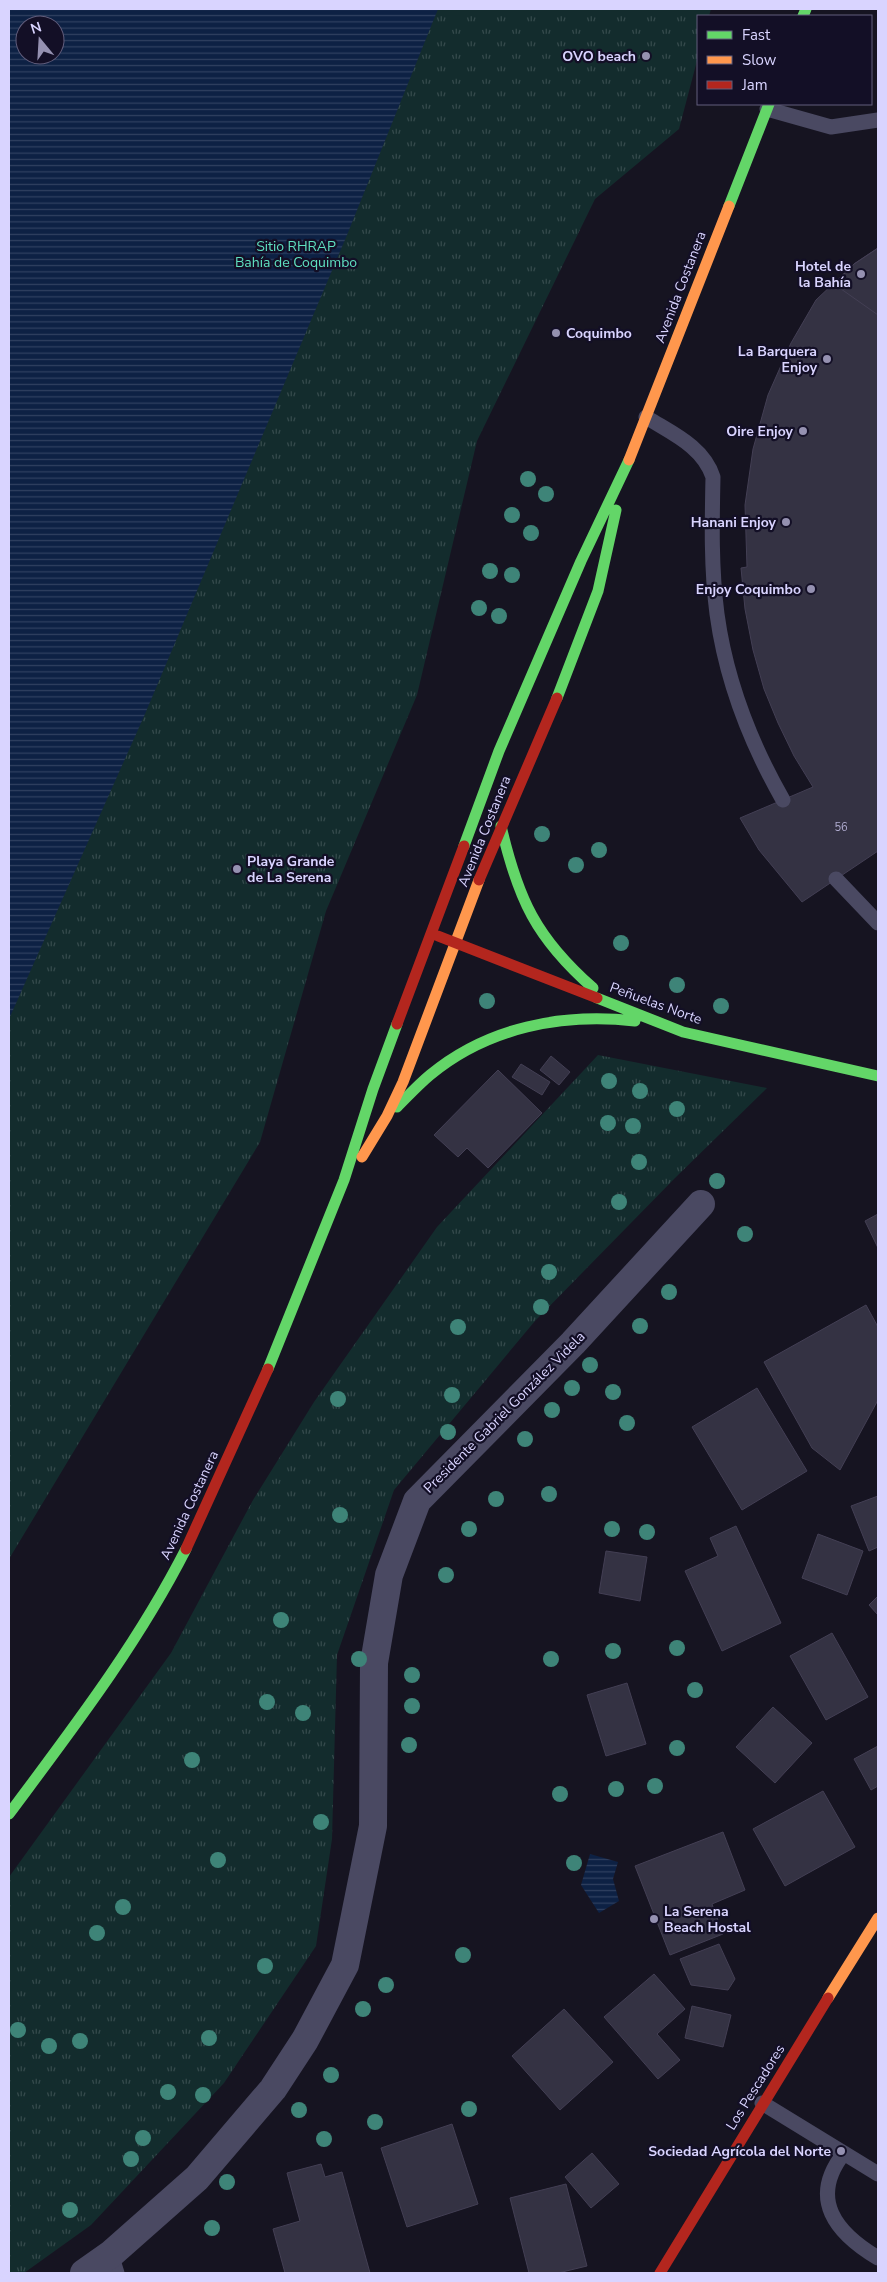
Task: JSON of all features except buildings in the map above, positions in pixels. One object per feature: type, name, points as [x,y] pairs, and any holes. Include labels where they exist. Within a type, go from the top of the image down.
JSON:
[{"type":"main road","name":"Avenida Costanera","points":[[9,1814],[107,1683],[164,1593],[195,1532],[273,1359],[344,1180],[373,1089],[514,716],[580,562],[620,482],[768,107]]},
{"type":"main road","name":"Avenida Costanera","points":[[344,1180],[368,1148],[387,1116],[403,1082],[455,943],[502,826],[590,617],[607,556],[620,482]]},
{"type":"main road","points":[[502,826],[510,865],[520,894],[533,922],[550,948],[571,971],[595,990],[622,1007]]},
{"type":"main road","name":"Peñuelas Norte","points":[[430,934],[683,1032],[878,1076]]},
{"type":"main road","points":[[387,1116],[435,1070],[460,1054],[502,1034],[527,1026],[558,1020],[621,1018],[683,1032]]},
{"type":"main road","name":"Los Pescadores","points":[[660,2273],[762,2103],[878,1918]]},
{"type":"street","name":"Presidente Gabriel González Videla","points":[[84,2273],[114,2263],[197,2178],[273,2089],[305,2040],[346,1965],[373,1826],[374,1663],[389,1576],[417,1500],[573,1343],[701,1204]]},
{"type":"lane","points":[[768,107],[831,127],[878,120]]},
{"type":"lane","points":[[646,417],[700,453],[709,465],[712,477],[714,577],[723,646],[741,714],[757,752],[783,800]]},
{"type":"lane","points":[[836,879],[878,923]]},
{"type":"lane","points":[[762,2103],[878,2174]]},
{"type":"lane","points":[[844,2153],[830,2176],[828,2203],[842,2231],[856,2245],[878,2258]]},
{"type":"green space","name":"Sitio RHRAP Bahía de Coquimbo","points":[[141,9],[711,9],[709,15],[697,15],[697,61],[679,129],[595,199],[477,441],[417,695],[326,911],[260,1142],[9,1559],[9,293]]},
{"type":"green space","points":[[598,1055],[767,1088],[675,1178],[535,1321],[394,1490],[337,1655],[332,1839],[316,1946],[224,2083],[91,2225],[24,2273],[9,2273],[9,1877],[171,1653],[253,1500],[314,1402],[437,1227]]},
{"type":"water","points":[[9,9],[438,9],[347,235],[145,714],[9,1019]]},
{"type":"water","points":[[590,1854],[618,1862],[613,1879],[619,1901],[599,1913],[581,1885]]},
{"type":"traffic: fast","points":[[803,15],[806,9]]},
{"type":"traffic: fast","points":[[729,206],[769,105]]},
{"type":"traffic: fast","points":[[464,846],[499,751],[581,561],[629,460]]},
{"type":"traffic: fast","points":[[557,698],[598,591],[616,510]]},
{"type":"traffic: fast","points":[[501,826],[507,852],[532,916],[557,952],[593,988]]},
{"type":"traffic: fast","points":[[597,998],[683,1032],[878,1076]]},
{"type":"traffic: fast","points":[[397,1107],[430,1075],[452,1059],[476,1045],[501,1035],[527,1027],[580,1019],[635,1021]]},
{"type":"traffic: fast","points":[[268,1369],[344,1180],[373,1089],[397,1024]]},
{"type":"traffic: fast","points":[[9,1814],[103,1685],[147,1619],[186,1549]]},
{"type":"traffic: slow","points":[[629,460],[729,206]]},
{"type":"traffic: slow","points":[[362,1157],[387,1116],[403,1082],[479,880]]},
{"type":"traffic: slow","points":[[828,1998],[878,1918]]},
{"type":"traffic: jam","points":[[479,880],[557,698]]},
{"type":"traffic: jam","points":[[397,1024],[464,846]]},
{"type":"traffic: jam","points":[[438,936],[597,998]]},
{"type":"traffic: jam","points":[[186,1549],[268,1369]]},
{"type":"traffic: jam","points":[[660,2273],[828,1998]]},
{"type":"place","name":"OVO beach","points":[[646,56]]},
{"type":"place","name":"Hotel de la Bahía","points":[[861,274]]},
{"type":"place","name":"Coquimbo","points":[[556,333]]},
{"type":"place","name":"La Barquera Enjoy","points":[[827,359]]},
{"type":"place","name":"Oire Enjoy","points":[[803,431]]},
{"type":"place","name":"Hanani Enjoy","points":[[786,522]]},
{"type":"place","name":"Enjoy Coquimbo","points":[[811,589]]},
{"type":"place","name":"Playa Grande de La Serena","points":[[237,869]]},
{"type":"place","name":"La Serena Beach Hostal","points":[[654,1919]]},
{"type":"place","name":"Sociedad Agrícola del Norte","points":[[841,2151]]}]
